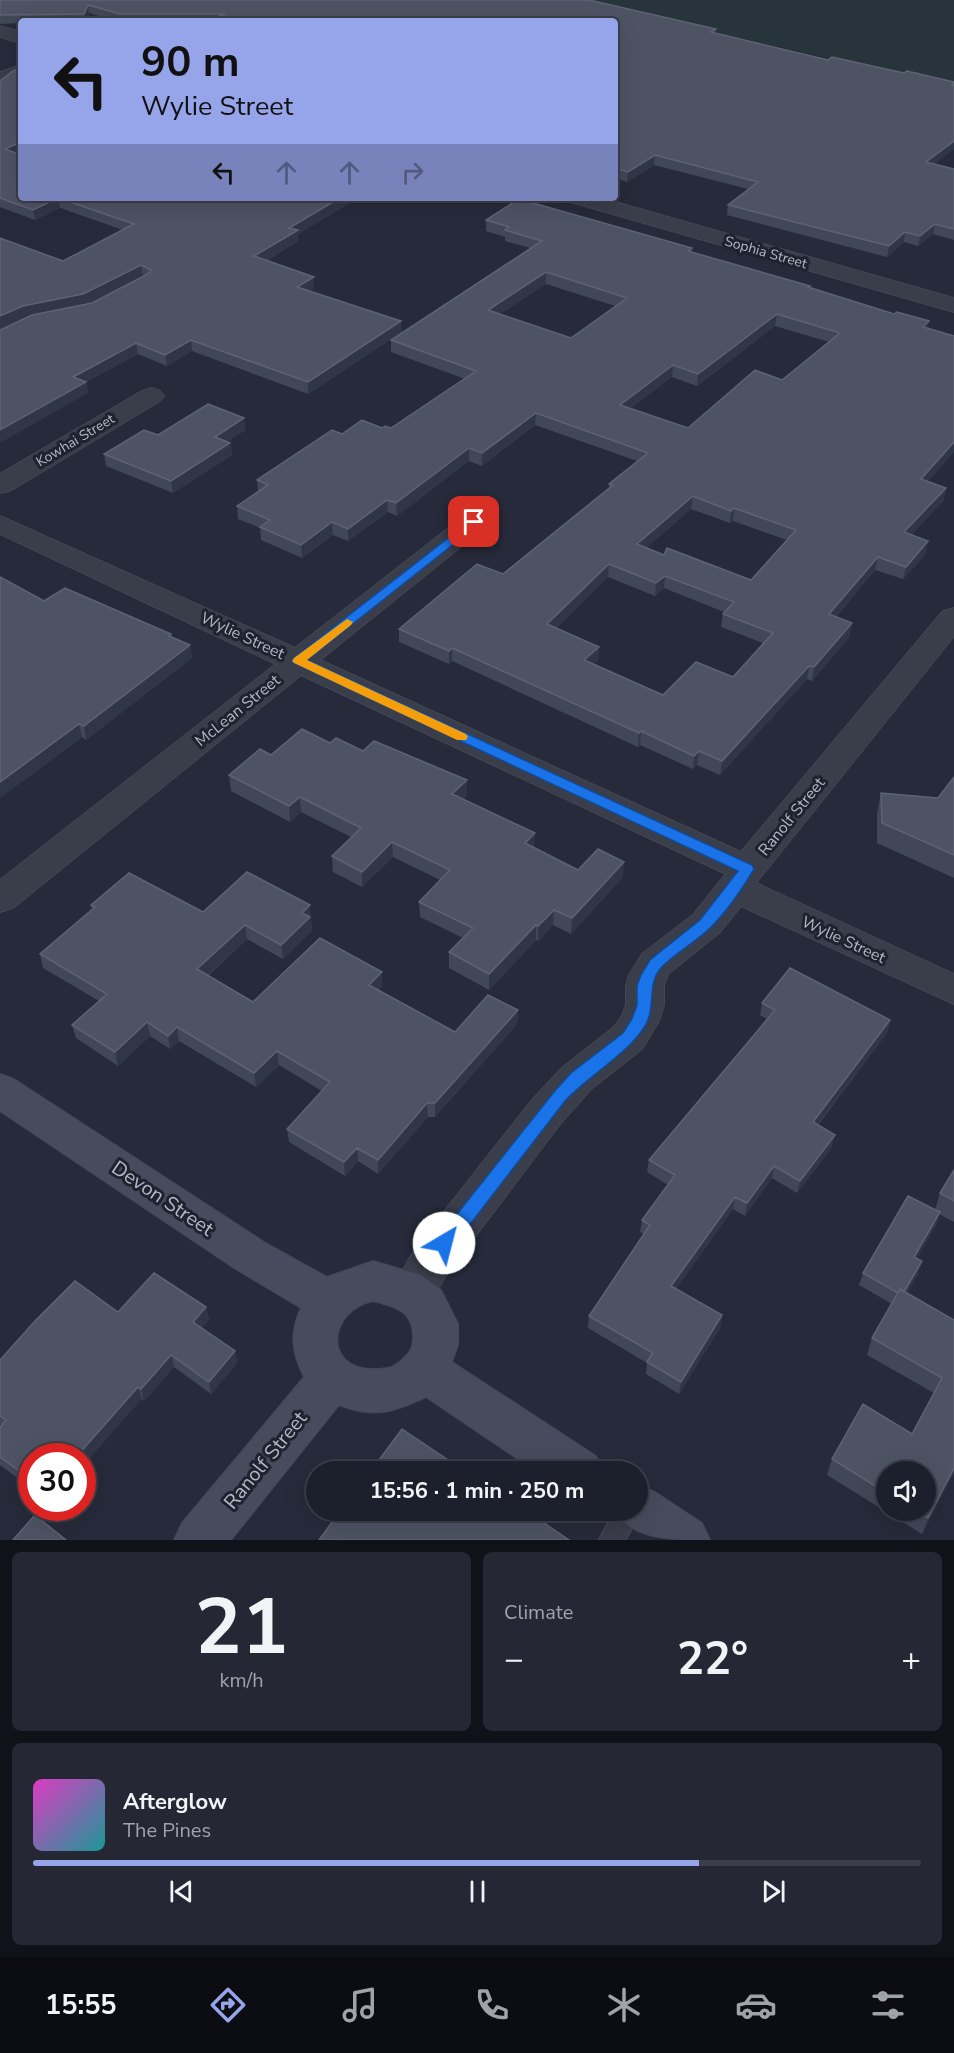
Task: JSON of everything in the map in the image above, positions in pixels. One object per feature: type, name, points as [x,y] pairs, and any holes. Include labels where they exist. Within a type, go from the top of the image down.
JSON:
[{"type":"main road","name":"Devon Street","points":[[0,1090],[249,1255],[330,1302]]},
{"type":"main road","points":[[373,1281],[394,1283],[413,1291],[427,1303],[435,1319],[437,1337],[434,1354],[424,1370],[406,1386],[372,1393],[350,1389],[331,1380],[318,1359],[314,1343],[315,1327],[330,1302],[340,1292],[373,1281]]},
{"type":"main road","points":[[424,1370],[562,1461]]},
{"type":"main road","name":"Ranolf Street","points":[[199,1540],[331,1380]]},
{"type":"main road","points":[[648,1516],[685,1540]]},
{"type":"street","points":[[0,31],[18,37]]},
{"type":"street","points":[[0,78],[18,71]]},
{"type":"street","name":"Sophia Street","points":[[589,201],[954,305]]},
{"type":"street","name":"Kowhai Street","points":[[0,485],[151,396]]},
{"type":"street","name":"McLean Street","points":[[0,899],[474,522]]},
{"type":"street","name":"Wylie Street","points":[[0,524],[298,661],[741,879],[954,990]]},
{"type":"street","name":"Ranolf Street","points":[[413,1291],[431,1261],[546,1112],[577,1078],[628,1038],[640,1021],[645,1005],[645,986],[648,975],[655,964],[705,924],[954,617]]},
{"type":"lane","points":[[611,1540],[623,1521]]},
{"type":"shaded area","points":[[574,0],[954,0],[954,87]]},
{"type":"building","points":[[0,0],[589,0],[716,29],[711,32],[828,60],[832,57],[904,73],[907,71],[954,82],[952,85],[954,85],[954,141],[926,162],[954,169],[954,229],[935,224],[920,236],[905,232],[889,246],[728,205],[758,182],[655,155],[628,172],[618,169],[618,18],[215,18],[225,14],[120,14],[88,5],[84,14],[0,15]]},
{"type":"building","points":[[18,69],[18,143],[5,149],[18,154],[18,201],[52,201],[33,210],[0,198],[0,81]]},
{"type":"building","points":[[67,201],[335,201],[289,228],[298,230],[254,256],[314,277],[297,287],[401,321],[308,382],[191,340],[165,355],[136,343],[73,377],[86,382],[0,430],[0,330],[32,315],[92,303],[148,274],[151,270],[141,265],[83,294],[23,306],[0,316],[0,238],[63,261],[134,224]]},
{"type":"building","points":[[516,201],[526,201],[692,248],[688,251],[810,286],[808,287],[894,314],[897,312],[929,321],[923,327],[954,336],[954,442],[921,479],[946,488],[904,532],[928,541],[906,567],[878,557],[829,614],[852,623],[814,667],[809,666],[722,761],[699,751],[694,756],[452,648],[449,651],[399,629],[477,564],[503,574],[613,485],[609,484],[648,453],[536,413],[482,453],[469,448],[396,503],[387,500],[348,529],[332,522],[301,545],[260,527],[270,520],[237,506],[268,485],[257,480],[332,430],[342,434],[362,420],[382,428],[385,426],[391,428],[476,371],[391,340],[542,241],[505,230],[509,227],[486,220]],"holes":[[[546,272],[627,298],[571,338],[488,310]],[[777,314],[840,333],[782,380],[755,370],[688,428],[620,405],[673,365],[698,374]],[[693,496],[731,511],[734,508],[796,530],[751,580],[667,548],[664,555],[637,544]],[[609,564],[656,583],[665,576],[734,602],[723,614],[773,633],[733,677],[696,662],[663,695],[584,660],[599,647],[547,624]]]},
{"type":"building","points":[[208,404],[244,418],[215,437],[230,443],[171,481],[104,454],[144,430],[158,435]]},
{"type":"building","points":[[0,577],[44,601],[65,588],[171,634],[169,636],[190,645],[84,726],[79,724],[0,782]]},
{"type":"building","points":[[302,729],[330,743],[336,738],[363,751],[374,741],[467,780],[452,794],[535,833],[525,843],[578,870],[598,849],[624,862],[572,918],[554,910],[538,926],[536,925],[489,974],[449,952],[473,928],[419,902],[450,870],[392,842],[362,872],[332,856],[361,828],[300,797],[289,806],[229,775],[260,749],[271,755]]},
{"type":"building","points":[[954,777],[954,855],[882,823],[881,793],[938,798]]},
{"type":"building","points":[[247,872],[310,905],[302,913],[310,917],[281,945],[245,925],[197,969],[253,1002],[320,938],[382,972],[369,985],[455,1032],[488,995],[518,1010],[435,1103],[427,1103],[378,1160],[357,1148],[344,1162],[287,1129],[330,1082],[277,1051],[254,1073],[177,1027],[168,1036],[147,1022],[115,1052],[72,1025],[107,994],[40,954],[95,907],[91,905],[129,873],[203,912]]},
{"type":"building","points":[[790,968],[890,1020],[813,1122],[835,1135],[800,1181],[774,1166],[747,1203],[735,1197],[671,1286],[722,1315],[681,1382],[647,1362],[653,1353],[589,1316],[650,1225],[642,1220],[675,1175],[649,1160],[775,1010],[762,1003]]},
{"type":"building","points":[[954,1170],[954,1201],[940,1193]]},
{"type":"building","points":[[908,1196],[940,1212],[914,1257],[922,1261],[904,1292],[900,1289],[898,1293],[863,1273]]},
{"type":"building","points":[[154,1273],[206,1307],[193,1322],[235,1351],[209,1382],[171,1355],[141,1389],[138,1387],[88,1443],[18,1443],[18,1470],[0,1457],[0,1427],[6,1420],[0,1416],[0,1360],[75,1281],[118,1312]]},
{"type":"building","points":[[900,1289],[954,1320],[954,1468],[936,1503],[936,1461],[876,1461],[876,1487],[832,1459],[863,1404],[912,1434],[942,1378],[872,1338]]},
{"type":"building","points":[[402,1429],[450,1461],[378,1461]]},
{"type":"building","points":[[30,1521],[42,1521],[66,1540],[13,1540]]},
{"type":"building","points":[[333,1521],[541,1521],[569,1540],[319,1540]]},
{"type":"slow traffic","points":[[347,622],[298,661],[462,737]]},
{"type":"route","points":[[444,1243],[546,1112],[577,1078],[628,1038],[640,1021],[645,1005],[645,986],[648,975],[655,964],[705,924],[735,888],[747,869],[298,661],[474,522]]}]
